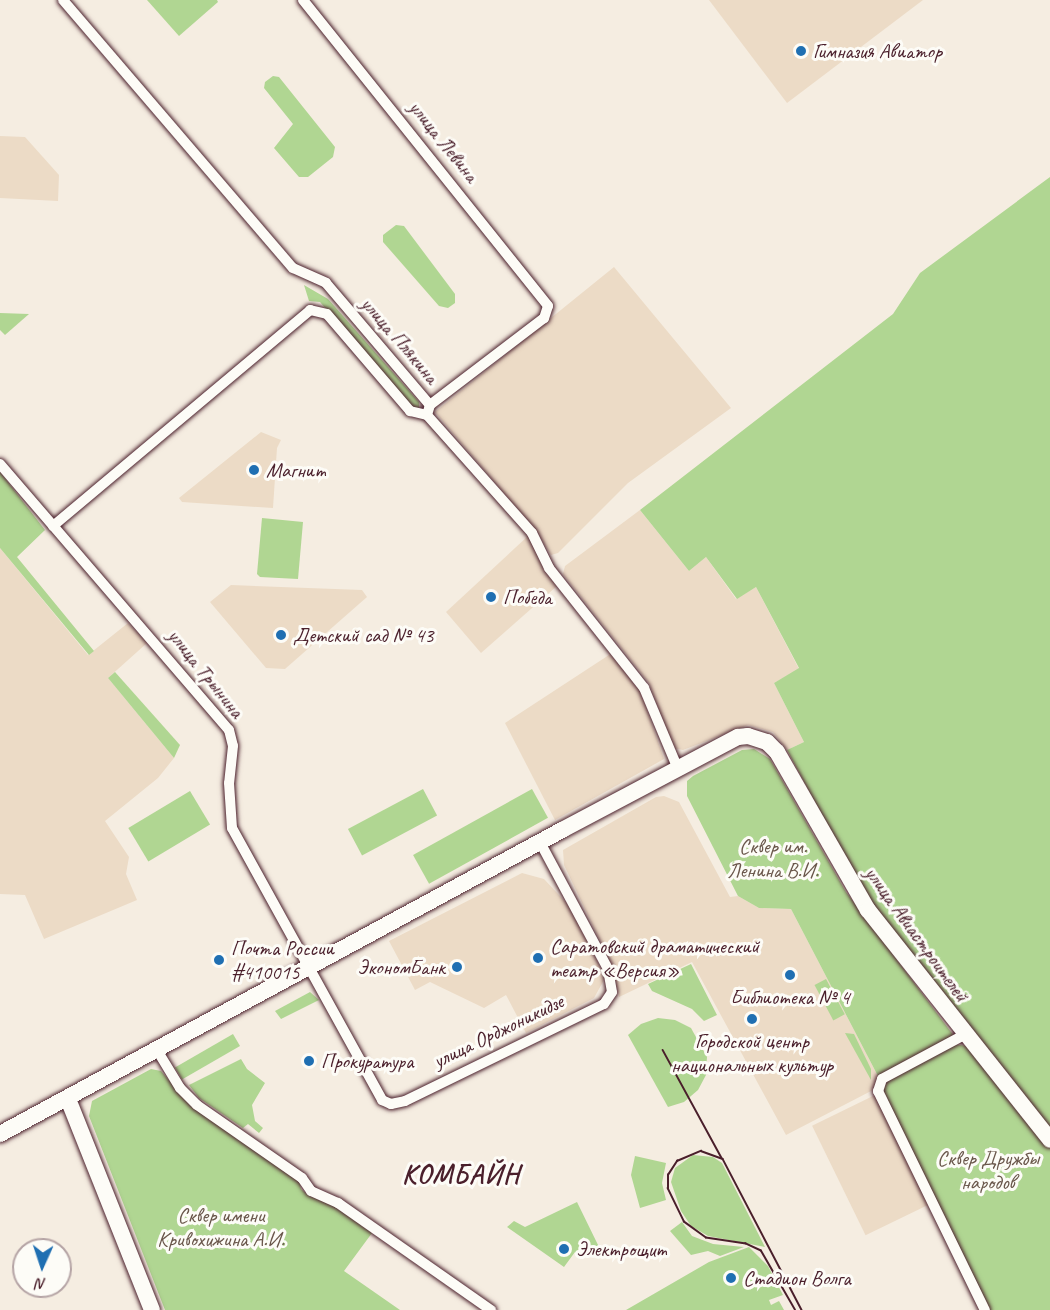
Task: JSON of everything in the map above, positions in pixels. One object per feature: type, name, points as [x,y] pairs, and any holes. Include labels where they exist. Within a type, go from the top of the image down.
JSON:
[{"type":"main road","name":"улица Авиастроителей","points":[[678,769],[738,737],[767,742],[784,763],[867,910],[964,1035],[1050,1140]]},
{"type":"main road","points":[[0,1134],[678,769]]},
{"type":"main road","points":[[68,1099],[152,1310]]},
{"type":"street","name":"улица Плякина","points":[[63,0],[293,268],[326,283],[428,410],[532,533],[549,568],[633,673],[650,698],[661,736],[678,769]]},
{"type":"street","name":"улица Левина","points":[[303,0],[546,300],[547,311],[544,318],[428,410]]},
{"type":"street","points":[[53,526],[310,310],[327,314],[410,411],[428,410]]},
{"type":"street","name":"улица Трынина","points":[[0,464],[229,730],[233,746],[229,783],[232,828],[309,969]]},
{"type":"street","name":"улица Орджоникидзе","points":[[309,969],[375,1092],[391,1104],[405,1101],[604,1004],[612,992],[608,969],[540,842]]},
{"type":"street","points":[[964,1035],[882,1079],[878,1091],[985,1310]]},
{"type":"street","points":[[158,1050],[180,1088],[197,1105],[302,1178],[311,1191],[338,1203],[491,1310]]},
{"type":"shaded area","name":"Гимназия Авиатор","points":[[709,0],[923,0],[787,103]]},
{"type":"shaded area","points":[[0,136],[25,137],[59,175],[58,201],[0,198]]},
{"type":"shaded area","points":[[614,267],[731,408],[628,483],[558,553],[551,555],[537,532],[435,412]]},
{"type":"shaded area","points":[[261,432],[281,440],[277,448],[273,508],[182,502],[179,498]]},
{"type":"shaded area","points":[[640,510],[689,571],[706,557],[736,599],[756,587],[799,669],[774,683],[804,742],[787,750],[773,732],[748,725],[683,750],[673,748],[649,683],[563,574],[565,566]]},
{"type":"shaded area","points":[[528,536],[557,586],[481,653],[446,612]]},
{"type":"shaded area","points":[[0,548],[88,655],[128,623],[147,643],[108,678],[174,758],[158,778],[105,821],[129,857],[126,874],[137,900],[44,939],[25,895],[0,894]]},
{"type":"shaded area","name":"Детский сад № 43","points":[[231,585],[362,590],[367,597],[285,669],[266,668],[210,602]]},
{"type":"shaded area","points":[[612,653],[640,690],[664,759],[555,820],[505,723]]},
{"type":"shaded area","points":[[664,796],[679,802],[730,897],[738,896],[759,908],[791,909],[879,1078],[873,1090],[786,1135],[692,962],[619,997],[613,968],[564,865],[563,850],[656,797]]},
{"type":"shaded area","points":[[522,873],[544,879],[573,910],[605,978],[594,998],[526,1033],[506,995],[484,1008],[430,982],[415,990],[389,941]]},
{"type":"shaded area","points":[[875,1095],[928,1205],[866,1235],[812,1126]]},
{"type":"green space","points":[[147,0],[217,0],[218,2],[179,36]]},
{"type":"green space","points":[[273,76],[279,77],[335,147],[333,157],[308,177],[299,177],[274,148],[293,124],[264,88],[265,82]]},
{"type":"green space","points":[[1050,177],[1050,1130],[872,906],[860,886],[787,750],[804,742],[774,683],[799,668],[756,587],[737,599],[706,557],[689,571],[640,510],[893,314],[920,273]]},
{"type":"green space","points":[[396,225],[404,226],[455,294],[455,303],[448,308],[439,306],[383,242],[383,235]]},
{"type":"green space","points":[[304,285],[328,299],[419,402],[419,408],[412,407],[320,302],[309,301]]},
{"type":"green space","points":[[0,313],[29,314],[5,335],[0,330]]},
{"type":"green space","points":[[0,472],[45,530],[17,557],[94,651],[89,655],[0,548]]},
{"type":"green space","points":[[262,518],[303,522],[298,579],[260,577],[257,574]]},
{"type":"green space","points":[[115,672],[180,745],[174,758],[108,678]]},
{"type":"green space","name":"Сквер им. Ленина В.И.","points":[[754,749],[770,759],[846,892],[954,1036],[879,1078],[791,909],[759,908],[738,896],[687,796],[687,781],[693,776],[742,750]]},
{"type":"green space","points":[[423,789],[437,815],[362,855],[348,829]]},
{"type":"green space","points":[[532,789],[548,818],[429,884],[413,855]]},
{"type":"green space","points":[[190,791],[210,824],[148,862],[128,828]]},
{"type":"green space","points":[[691,964],[717,1015],[704,1021],[692,1009],[652,991],[648,984]]},
{"type":"green space","points":[[826,979],[845,1014],[833,1020],[815,985]]},
{"type":"green space","points":[[310,992],[319,1000],[281,1019],[275,1011]]},
{"type":"green space","points":[[658,1018],[675,1020],[691,1028],[707,1057],[706,1075],[698,1090],[684,1102],[668,1107],[628,1035],[641,1024]]},
{"type":"green space","points":[[845,1033],[854,1034],[871,1069],[871,1080]]},
{"type":"green space","points":[[233,1034],[240,1046],[182,1080],[175,1068]]},
{"type":"green space","name":"Сквер Дружбы народов","points":[[953,1044],[967,1046],[1050,1148],[1050,1310],[988,1310],[883,1091],[888,1079]]},
{"type":"green space","points":[[241,1059],[247,1069],[265,1083],[252,1105],[255,1121],[263,1128],[259,1133],[248,1124],[243,1128],[199,1098],[189,1085]]},
{"type":"green space","name":"Сквер имени Кривохижина А.И.","points":[[151,1069],[161,1071],[177,1090],[299,1180],[301,1189],[309,1196],[327,1201],[372,1233],[344,1271],[400,1310],[165,1310],[89,1116],[92,1101]]},
{"type":"green space","points":[[693,1155],[713,1157],[722,1163],[765,1247],[708,1236],[691,1226],[681,1211],[671,1182],[675,1168]]},
{"type":"green space","points":[[635,1156],[666,1163],[662,1183],[666,1200],[640,1208],[631,1175]]},
{"type":"green space","points":[[577,1202],[599,1247],[578,1257],[575,1252],[564,1267],[507,1227],[514,1221],[525,1227]]},
{"type":"green space","points":[[682,1222],[692,1236],[713,1244],[744,1247],[720,1256],[708,1251],[691,1255],[670,1231]]},
{"type":"green space","name":"Стадион Волга","points":[[749,1247],[768,1266],[783,1295],[769,1300],[771,1305],[779,1301],[784,1310],[626,1310],[709,1262]]},
{"type":"tram line","points":[[663,1050],[722,1158]]},
{"type":"tram line","points":[[795,1310],[761,1251],[746,1244],[706,1238],[684,1222],[668,1189],[668,1175],[677,1161],[701,1151],[723,1159],[802,1310]]},
{"type":"place","name":"Гимназия Авиатор","points":[[801,51]]},
{"type":"place","name":"Магнит","points":[[254,470]]},
{"type":"place","name":"Победа","points":[[491,597]]},
{"type":"place","name":"Детский сад № 43","points":[[281,635]]},
{"type":"place","name":"Саратовский драматический театр «Версия»","points":[[538,958]]},
{"type":"place","name":"Почта России #410015","points":[[219,960]]},
{"type":"place","name":"ЭкономБанк","points":[[457,967]]},
{"type":"place","name":"Библиотека № 4","points":[[790,975]]},
{"type":"place","name":"Городской центр национальных культур","points":[[752,1019]]},
{"type":"place","name":"Прокуратура","points":[[309,1061]]},
{"type":"place","name":"Электрощит","points":[[564,1249]]},
{"type":"place","name":"Стадион Волга","points":[[731,1278]]},
{"type":"district","name":"КОМБАЙН","points":[[461,1175]]}]
